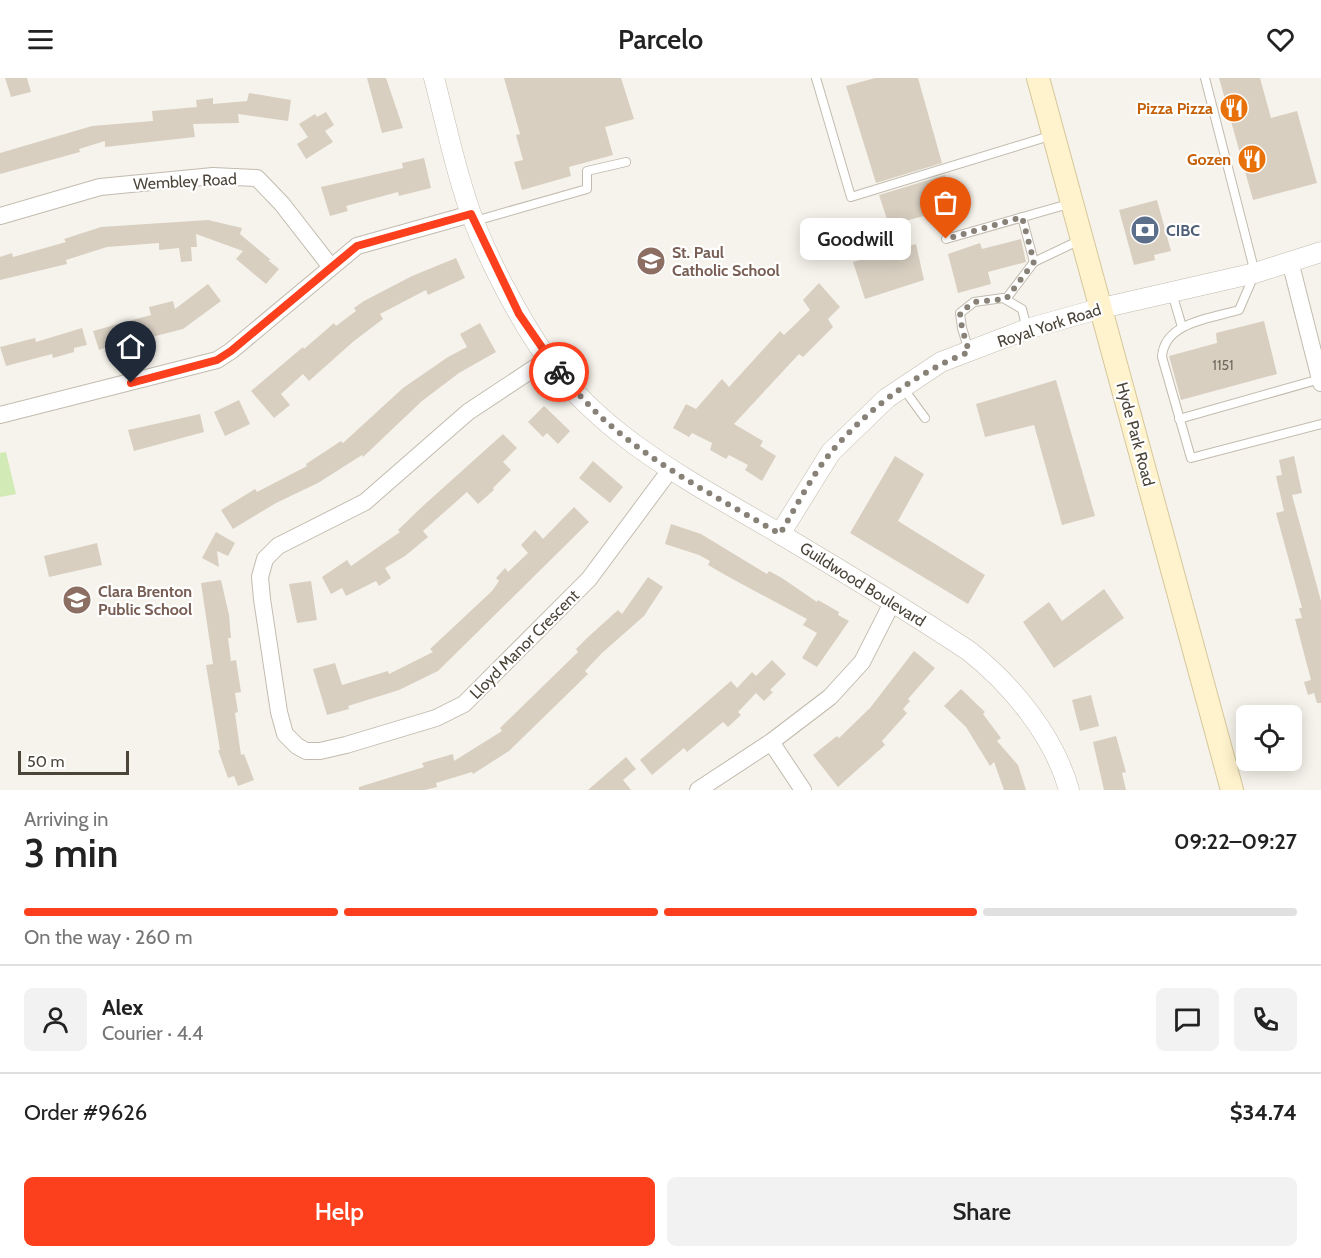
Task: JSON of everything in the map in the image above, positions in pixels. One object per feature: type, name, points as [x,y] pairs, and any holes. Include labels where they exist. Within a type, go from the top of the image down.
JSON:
[{"type":"main road","name":"Hyde Park Road","points":[[1038,78],[1232,790]]},
{"type":"street","name":"Guildwood Boulevard","points":[[434,78],[473,217],[519,314],[548,359],[609,425],[670,470],[892,603],[969,651],[993,670],[1028,711],[1052,750],[1069,790]]},
{"type":"street","name":"Wembley Road","points":[[0,216],[100,187],[213,176],[257,178],[282,204],[331,267]]},
{"type":"street","points":[[0,415],[217,360],[231,351],[357,246],[473,217]]},
{"type":"street","name":"Royal York Road","points":[[780,534],[831,452],[887,398],[940,362],[1027,329],[1102,308],[1255,273],[1321,252]]},
{"type":"street","points":[[1290,261],[1320,381]]},
{"type":"street","name":"Lloyd Manor Crescent","points":[[548,359],[468,412],[365,502],[278,546],[265,559],[260,577],[262,599],[279,712],[285,734],[297,746],[306,751],[320,751],[346,745],[436,718],[464,704],[589,579],[670,470]]},
{"type":"street","points":[[698,790],[771,742],[830,697],[862,662],[892,603]]},
{"type":"street","points":[[771,742],[803,790]]},
{"type":"lane","points":[[816,78],[851,197],[1054,135]]},
{"type":"lane","points":[[1205,78],[1255,273],[1239,310],[1182,327],[1168,337],[1162,348],[1162,357],[1191,458],[1321,424]]},
{"type":"lane","points":[[473,217],[587,189],[587,171],[626,162]]},
{"type":"lane","points":[[946,239],[1073,203]]},
{"type":"lane","points":[[1022,217],[1034,262]]},
{"type":"lane","points":[[1006,299],[1034,262],[1083,239]]},
{"type":"lane","points":[[1172,292],[1182,327]]},
{"type":"lane","points":[[969,352],[960,313],[974,302],[1006,299],[1022,309],[1027,329]]},
{"type":"lane","points":[[1179,419],[1320,381]]},
{"type":"lane","points":[[902,388],[925,418]]},
{"type":"green space","points":[[6,452],[16,494],[0,497],[0,453]]},
{"type":"building","points":[[5,78],[27,78],[31,92],[11,97]]},
{"type":"building","points":[[367,78],[386,78],[403,128],[382,133]]},
{"type":"building","points":[[504,78],[621,78],[634,119],[605,127],[613,155],[569,167],[571,176],[522,190],[514,162],[523,160],[516,135],[520,134]]},
{"type":"building","points":[[875,78],[918,78],[942,163],[876,183],[846,86]]},
{"type":"building","points":[[1219,78],[1260,78],[1271,118],[1297,111],[1317,183],[1253,200]]},
{"type":"building","points":[[249,93],[291,100],[288,121],[238,114],[239,123],[193,124],[195,137],[105,147],[105,141],[79,149],[80,152],[0,174],[0,153],[92,126],[153,121],[152,111],[197,107],[196,100],[213,98],[213,104],[247,101]]},
{"type":"building","points":[[326,112],[334,125],[325,131],[333,142],[306,159],[297,144],[308,137],[299,124],[315,114],[317,117]]},
{"type":"building","points":[[424,158],[431,188],[399,196],[398,192],[346,206],[348,211],[330,216],[321,187],[403,168],[402,163]]},
{"type":"building","points":[[945,175],[947,181],[951,179],[959,207],[889,225],[879,195]]},
{"type":"building","name":"CIBC","points":[[1157,200],[1171,251],[1154,255],[1155,260],[1134,265],[1119,210]]},
{"type":"building","points":[[208,220],[242,228],[240,234],[271,260],[268,260],[279,269],[266,284],[236,259],[243,251],[196,234],[197,247],[191,247],[192,261],[181,262],[179,248],[159,250],[159,243],[107,247],[66,260],[67,264],[0,280],[0,257],[12,253],[13,257],[66,242],[64,239],[101,227]]},
{"type":"building","points":[[1021,239],[1026,262],[988,272],[991,284],[958,293],[948,254],[980,243],[982,249]]},
{"type":"building","points":[[916,244],[924,280],[865,299],[853,262]]},
{"type":"building","points":[[456,258],[465,278],[428,295],[426,290],[380,314],[383,319],[309,381],[303,374],[281,394],[290,405],[274,418],[251,391],[334,323],[336,326],[356,311],[354,308],[364,301],[412,276]]},
{"type":"building","points":[[819,283],[840,307],[828,319],[833,327],[803,357],[799,354],[734,424],[763,441],[760,446],[776,456],[762,481],[745,470],[748,465],[729,455],[726,459],[710,450],[712,443],[692,433],[689,437],[673,428],[686,404],[696,409],[722,379],[729,387],[780,331],[784,335],[810,310],[803,300]]},
{"type":"building","points":[[208,284],[221,301],[183,329],[144,339],[142,334],[99,350],[93,331],[151,315],[149,307],[173,301],[175,309]]},
{"type":"building","points":[[1264,321],[1277,374],[1181,400],[1169,356],[1217,343],[1216,333]]},
{"type":"building","points":[[480,323],[496,352],[459,373],[422,401],[363,457],[362,455],[318,483],[276,503],[233,529],[221,510],[255,489],[257,492],[307,466],[306,464],[341,441],[343,443],[403,388],[448,357],[467,347],[460,334]]},
{"type":"building","points":[[82,328],[87,345],[74,348],[74,352],[53,358],[52,354],[6,366],[0,347],[35,338],[36,342]]},
{"type":"building","points":[[1056,380],[1095,516],[1062,525],[1034,425],[985,437],[976,404]]},
{"type":"building","points":[[239,400],[250,424],[225,436],[214,412]]},
{"type":"building","points":[[544,406],[570,431],[558,444],[547,433],[543,437],[528,422]]},
{"type":"building","points":[[200,414],[204,432],[134,451],[128,430]]},
{"type":"building","points":[[503,434],[517,448],[503,462],[511,470],[493,488],[494,490],[478,504],[467,492],[423,531],[428,537],[405,556],[385,568],[391,578],[379,586],[376,581],[346,596],[342,588],[331,594],[322,577],[347,560],[351,566],[400,532],[398,530],[424,505]]},
{"type":"building","points":[[895,456],[924,474],[898,521],[985,575],[968,604],[850,533]]},
{"type":"building","points":[[1294,456],[1302,493],[1292,495],[1321,601],[1321,703],[1317,703],[1314,693],[1308,695],[1304,682],[1311,680],[1295,619],[1302,618],[1299,608],[1302,608],[1276,513],[1284,511],[1276,476],[1282,475],[1279,460]]},
{"type":"building","points":[[593,461],[623,487],[610,503],[579,478]]},
{"type":"building","points":[[574,507],[589,522],[438,671],[399,690],[327,715],[313,669],[335,663],[342,685],[388,671],[389,674],[433,652],[430,649],[492,591],[499,581],[496,578],[505,568],[508,572],[528,553],[521,545],[535,530],[543,539]]},
{"type":"building","points":[[671,524],[701,534],[767,574],[769,571],[782,578],[817,602],[818,600],[839,612],[838,615],[849,621],[817,667],[802,658],[817,633],[803,625],[807,619],[708,565],[710,561],[699,555],[665,544]]},
{"type":"building","points":[[216,532],[235,543],[228,556],[217,551],[219,567],[202,558]]},
{"type":"building","points":[[97,543],[102,565],[49,577],[44,556]]},
{"type":"building","points":[[648,577],[663,587],[644,616],[602,653],[585,671],[588,674],[509,751],[473,774],[472,772],[436,783],[437,787],[425,790],[359,790],[359,787],[424,767],[422,763],[453,754],[454,761],[502,731],[500,728],[578,652],[576,649],[587,638],[618,610],[622,614]]},
{"type":"building","points":[[221,580],[229,615],[231,638],[228,638],[231,661],[236,660],[241,692],[235,693],[238,712],[235,713],[241,755],[244,754],[254,780],[238,786],[234,776],[228,778],[218,750],[220,750],[206,665],[213,664],[201,583]]},
{"type":"building","points":[[311,581],[317,620],[297,623],[289,584]]},
{"type":"building","points":[[1104,589],[1124,618],[1054,668],[1023,622],[1049,602],[1062,621]]},
{"type":"building","points":[[914,651],[935,668],[908,699],[910,701],[903,709],[907,713],[882,741],[885,745],[838,787],[813,755],[837,736],[839,738],[870,708]]},
{"type":"building","points":[[772,660],[786,674],[770,690],[773,692],[764,701],[756,693],[738,712],[741,715],[728,727],[723,722],[687,752],[684,748],[652,775],[640,760],[731,681],[737,688],[752,672],[756,676]]},
{"type":"building","points":[[961,689],[985,712],[983,714],[1001,738],[997,741],[1018,765],[1026,790],[1004,790],[994,762],[990,766],[966,727],[944,706]]},
{"type":"building","points":[[1091,695],[1099,726],[1080,731],[1072,700]]},
{"type":"building","points":[[1116,736],[1126,772],[1122,773],[1126,790],[1104,790],[1093,742]]},
{"type":"building","points":[[626,757],[636,769],[623,780],[631,790],[588,790]]},
{"type":"way so far","points":[[559,372],[609,425],[641,450],[670,470],[780,534],[831,452],[887,398],[940,362],[969,352],[960,313],[974,302],[1003,297],[1006,299],[1034,262],[1022,217],[946,239]]},
{"type":"place","name":"Pizza Pizza","points":[[1234,108]]},
{"type":"place","name":"Gozen","points":[[1252,159]]},
{"type":"place","name":"CIBC","points":[[1145,230]]},
{"type":"place","name":"Goodwill","points":[[946,239]]},
{"type":"place","name":"St. Paul Catholic School","points":[[651,261]]},
{"type":"place","name":"Clara Brenton Public School","points":[[77,600]]},
{"type":"route","points":[[131,383],[217,360],[231,351],[357,246],[471,214],[519,314],[559,372]]}]
